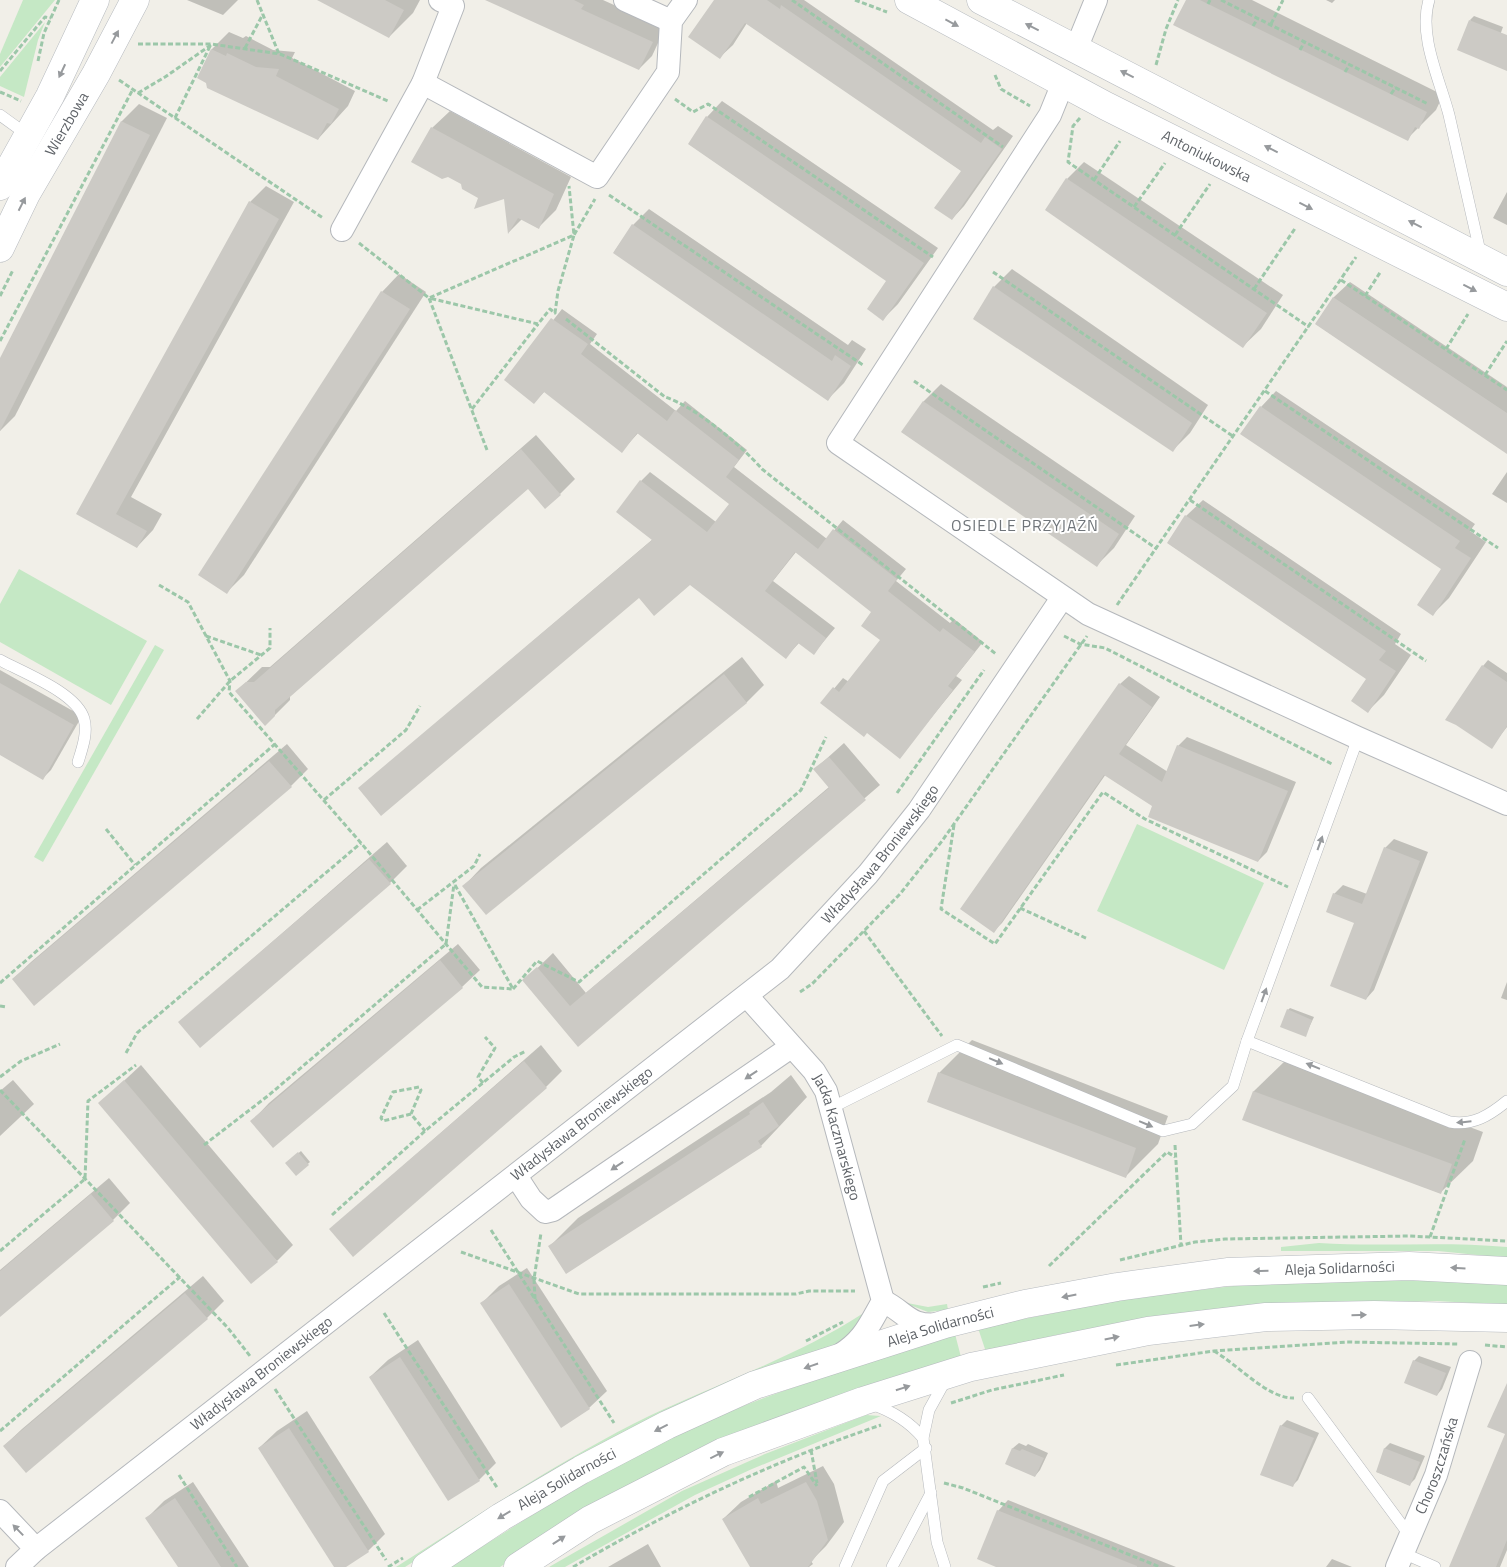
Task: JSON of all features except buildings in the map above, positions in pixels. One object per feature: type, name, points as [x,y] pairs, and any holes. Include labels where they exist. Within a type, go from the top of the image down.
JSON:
[{"type":"main road","name":"Wierzbowa","points":[[0,186],[50,96],[95,0]]},
{"type":"main road","name":"Wierzbowa","points":[[0,248],[26,194],[92,82],[135,0]]},
{"type":"main road","name":"Antoniukowska","points":[[909,0],[1063,83],[1507,307]]},
{"type":"main road","points":[[981,0],[1507,272]]},
{"type":"main road","points":[[1063,83],[1076,49]]},
{"type":"main road","name":"Aleja Solidarności","points":[[426,1567],[501,1517],[581,1470],[667,1425],[755,1385],[839,1356],[946,1324],[1025,1304],[1117,1287],[1226,1272],[1409,1266],[1507,1271]]},
{"type":"main road","points":[[518,1567],[590,1520],[723,1452],[863,1401],[950,1373],[1148,1331],[1266,1317],[1374,1315],[1507,1318]]},
{"type":"street","points":[[342,230],[406,109],[423,83],[453,6],[440,0]]},
{"type":"street","points":[[625,0],[671,21]]},
{"type":"street","points":[[423,83],[597,177],[668,72],[671,21],[686,0]]},
{"type":"street","points":[[1076,49],[1096,0]]},
{"type":"street","points":[[1063,83],[1050,115],[838,443],[1088,614],[1507,804]]},
{"type":"street","name":"Władysława Broniewskiego","points":[[16,1567],[36,1548],[780,969],[868,874],[919,810],[1062,598]]},
{"type":"street","name":"Jacka Kaczmarskiego","points":[[747,996],[819,1079],[831,1108],[883,1301]]},
{"type":"street","points":[[516,1176],[544,1212],[553,1210],[791,1047]]},
{"type":"street","points":[[839,1356],[855,1346],[868,1331],[883,1301],[915,1323],[930,1326],[946,1324]]},
{"type":"street","name":"Choroszczańska","points":[[1404,1552],[1436,1475],[1471,1350]]},
{"type":"street","points":[[0,1510],[36,1548]]},
{"type":"lane","points":[[1429,0],[1425,11],[1429,45],[1448,114],[1481,258]]},
{"type":"lane","points":[[0,115],[29,136]]},
{"type":"lane","points":[[0,660],[68,697],[79,707],[85,721],[85,736],[78,762]]},
{"type":"lane","points":[[831,1108],[957,1045],[1163,1131],[1192,1124],[1234,1086],[1247,1041],[1358,738]]},
{"type":"lane","points":[[1247,1041],[1450,1122],[1461,1124],[1472,1122],[1489,1115],[1507,1101]]},
{"type":"lane","points":[[945,1567],[937,1542],[925,1443],[929,1410],[950,1373]]},
{"type":"lane","points":[[1308,1398],[1404,1552],[1435,1567]]},
{"type":"lane","points":[[863,1401],[884,1408],[902,1418],[914,1427],[925,1443]]},
{"type":"lane","points":[[844,1567],[883,1481],[925,1443]]},
{"type":"lane","points":[[892,1567],[931,1493]]},
{"type":"path","points":[[38,67],[42,40],[59,0]]},
{"type":"path","points":[[257,0],[280,54]]},
{"type":"path","points":[[792,0],[980,129],[1008,151]]},
{"type":"path","points":[[855,0],[883,10]]},
{"type":"path","points":[[1155,70],[1166,29],[1178,0]]},
{"type":"path","points":[[1221,0],[1448,114]]},
{"type":"path","points":[[1271,24],[1283,0]]},
{"type":"path","points":[[245,48],[263,14]]},
{"type":"path","points":[[0,71],[45,18],[50,18]]},
{"type":"path","points":[[1253,26],[1258,18]]},
{"type":"path","points":[[1300,50],[1305,41]]},
{"type":"path","points":[[130,43],[142,45],[211,44],[280,54],[406,109]]},
{"type":"path","points":[[138,93],[165,78],[211,44]]},
{"type":"path","points":[[175,118],[211,44]]},
{"type":"path","points":[[1345,72],[1350,64]]},
{"type":"path","points":[[991,66],[1002,89],[1031,106]]},
{"type":"path","points":[[1391,94],[1396,87]]},
{"type":"path","points":[[658,88],[693,112],[708,104],[938,260]]},
{"type":"path","points":[[0,340],[133,89]]},
{"type":"path","points":[[0,92],[26,104]]},
{"type":"path","points":[[1073,126],[1068,162],[1309,327]]},
{"type":"path","points":[[1094,180],[1124,136]]},
{"type":"path","points":[[1134,207],[1169,158]]},
{"type":"path","points":[[471,409],[550,309],[555,313],[558,291],[574,235],[566,160]]},
{"type":"path","points":[[1175,235],[1213,180]]},
{"type":"path","points":[[601,190],[867,368]]},
{"type":"path","points":[[1254,289],[1299,223]]},
{"type":"path","points":[[800,992],[812,984],[900,894],[954,824],[1080,644],[1122,600],[1360,252]]},
{"type":"path","points":[[1365,296],[1386,264]]},
{"type":"path","points":[[993,272],[1234,437]]},
{"type":"path","points":[[1341,280],[1507,390]]},
{"type":"path","points":[[487,450],[430,298],[538,324]]},
{"type":"path","points":[[1446,349],[1469,312]]},
{"type":"path","points":[[566,319],[665,397],[678,401],[746,451],[762,469],[996,654]]},
{"type":"path","points":[[1485,375],[1507,341]]},
{"type":"path","points":[[914,381],[1157,549]]},
{"type":"path","points":[[1265,391],[1498,548]]},
{"type":"path","points":[[1190,500],[1426,661]]},
{"type":"path","points":[[159,585],[188,602],[230,680],[230,692],[362,843],[482,987],[513,989]]},
{"type":"path","points":[[1043,625],[1080,644],[1105,648],[1346,771]]},
{"type":"path","points":[[197,719],[230,680],[270,648],[270,628]]},
{"type":"path","points":[[206,636],[261,656]]},
{"type":"path","points":[[991,662],[1002,647]]},
{"type":"path","points":[[897,793],[985,669]]},
{"type":"path","points":[[324,800],[406,730],[420,706]]},
{"type":"path","points":[[513,989],[537,961],[579,982],[802,790],[826,737]]},
{"type":"path","points":[[0,982],[275,744]]},
{"type":"path","points":[[954,824],[941,909],[995,944],[1103,792],[1145,819],[1291,888]]},
{"type":"path","points":[[106,829],[135,865]]},
{"type":"path","points":[[126,1053],[137,1033],[362,843]]},
{"type":"path","points":[[417,910],[454,884],[474,866],[480,854]]},
{"type":"path","points":[[454,884],[513,989]]},
{"type":"path","points":[[204,1145],[269,1094],[446,944],[454,884]]},
{"type":"path","points":[[1020,908],[1088,939]]},
{"type":"path","points":[[864,931],[951,1048]]},
{"type":"path","points":[[0,1006],[7,1007]]},
{"type":"path","points":[[483,1082],[478,1077],[495,1048],[485,1037]]},
{"type":"path","points":[[0,1077],[21,1061],[60,1044]]},
{"type":"path","points":[[332,1215],[483,1082],[514,1057],[526,1051]]},
{"type":"path","points":[[0,1251],[85,1179],[88,1101],[136,1065]]},
{"type":"path","points":[[419,1087],[421,1090],[411,1114],[383,1121],[381,1118],[392,1092],[419,1087]]},
{"type":"path","points":[[0,1090],[228,1328],[281,1396],[386,1560]]},
{"type":"path","points":[[411,1114],[425,1132]]},
{"type":"path","points":[[1430,1237],[1472,1122]]},
{"type":"path","points":[[1049,1266],[1167,1152],[1175,1157],[1181,1245],[1225,1239],[1282,1240],[1430,1237],[1507,1241]]},
{"type":"path","points":[[535,1299],[534,1279],[544,1212]]},
{"type":"path","points":[[491,1230],[614,1422]]},
{"type":"path","points":[[461,1252],[579,1294],[796,1294],[809,1291],[855,1291]]},
{"type":"path","points":[[0,1431],[180,1277]]},
{"type":"path","points":[[384,1313],[498,1489]]},
{"type":"path","points":[[1115,1365],[1214,1351],[1347,1342],[1471,1350],[1507,1346]]},
{"type":"path","points":[[1214,1351],[1236,1364],[1261,1386],[1287,1398],[1308,1398]]},
{"type":"path","points":[[929,1410],[992,1390],[1068,1375]]},
{"type":"path","points":[[573,1567],[667,1514],[742,1478],[811,1450],[902,1418]]},
{"type":"path","points":[[749,1497],[804,1467],[817,1486],[811,1450]]},
{"type":"path","points":[[178,1475],[237,1567]]},
{"type":"path","points":[[930,1479],[963,1488],[1160,1567]]},
{"type":"green space","points":[[23,0],[55,0],[0,67],[0,54]]},
{"type":"green space","points":[[45,22],[38,40],[24,97],[0,86],[0,77]]},
{"type":"green space","points":[[19,569],[147,641],[111,705],[0,642],[0,604]]},
{"type":"green space","points":[[155,645],[164,650],[43,862],[34,857]]},
{"type":"green space","points":[[1137,824],[1264,883],[1224,970],[1097,911]]},
{"type":"green space","points":[[1319,1243],[1483,1245],[1507,1247],[1507,1258],[1438,1251],[1281,1251],[1281,1247]]},
{"type":"green space","points":[[1378,1279],[1507,1283],[1507,1305],[1437,1301],[1341,1303],[1148,1320],[1056,1335],[986,1352],[978,1328],[1125,1299],[1250,1284]]},
{"type":"green space","points":[[902,1302],[928,1307],[947,1304],[948,1310],[928,1312]]},
{"type":"green space","points":[[862,1314],[858,1327],[836,1345],[557,1472],[405,1567],[396,1567],[513,1493],[602,1440],[662,1410],[807,1345]]},
{"type":"green space","points":[[955,1334],[961,1357],[569,1523],[500,1567],[450,1567],[602,1474],[682,1433],[764,1398]]},
{"type":"green space","points":[[866,1415],[881,1416],[752,1469],[695,1495],[565,1567],[549,1567],[682,1491],[765,1454]]},
{"type":"district","name":"OSIEDLE PRZYJAŹŃ","points":[[1025,525]]}]
